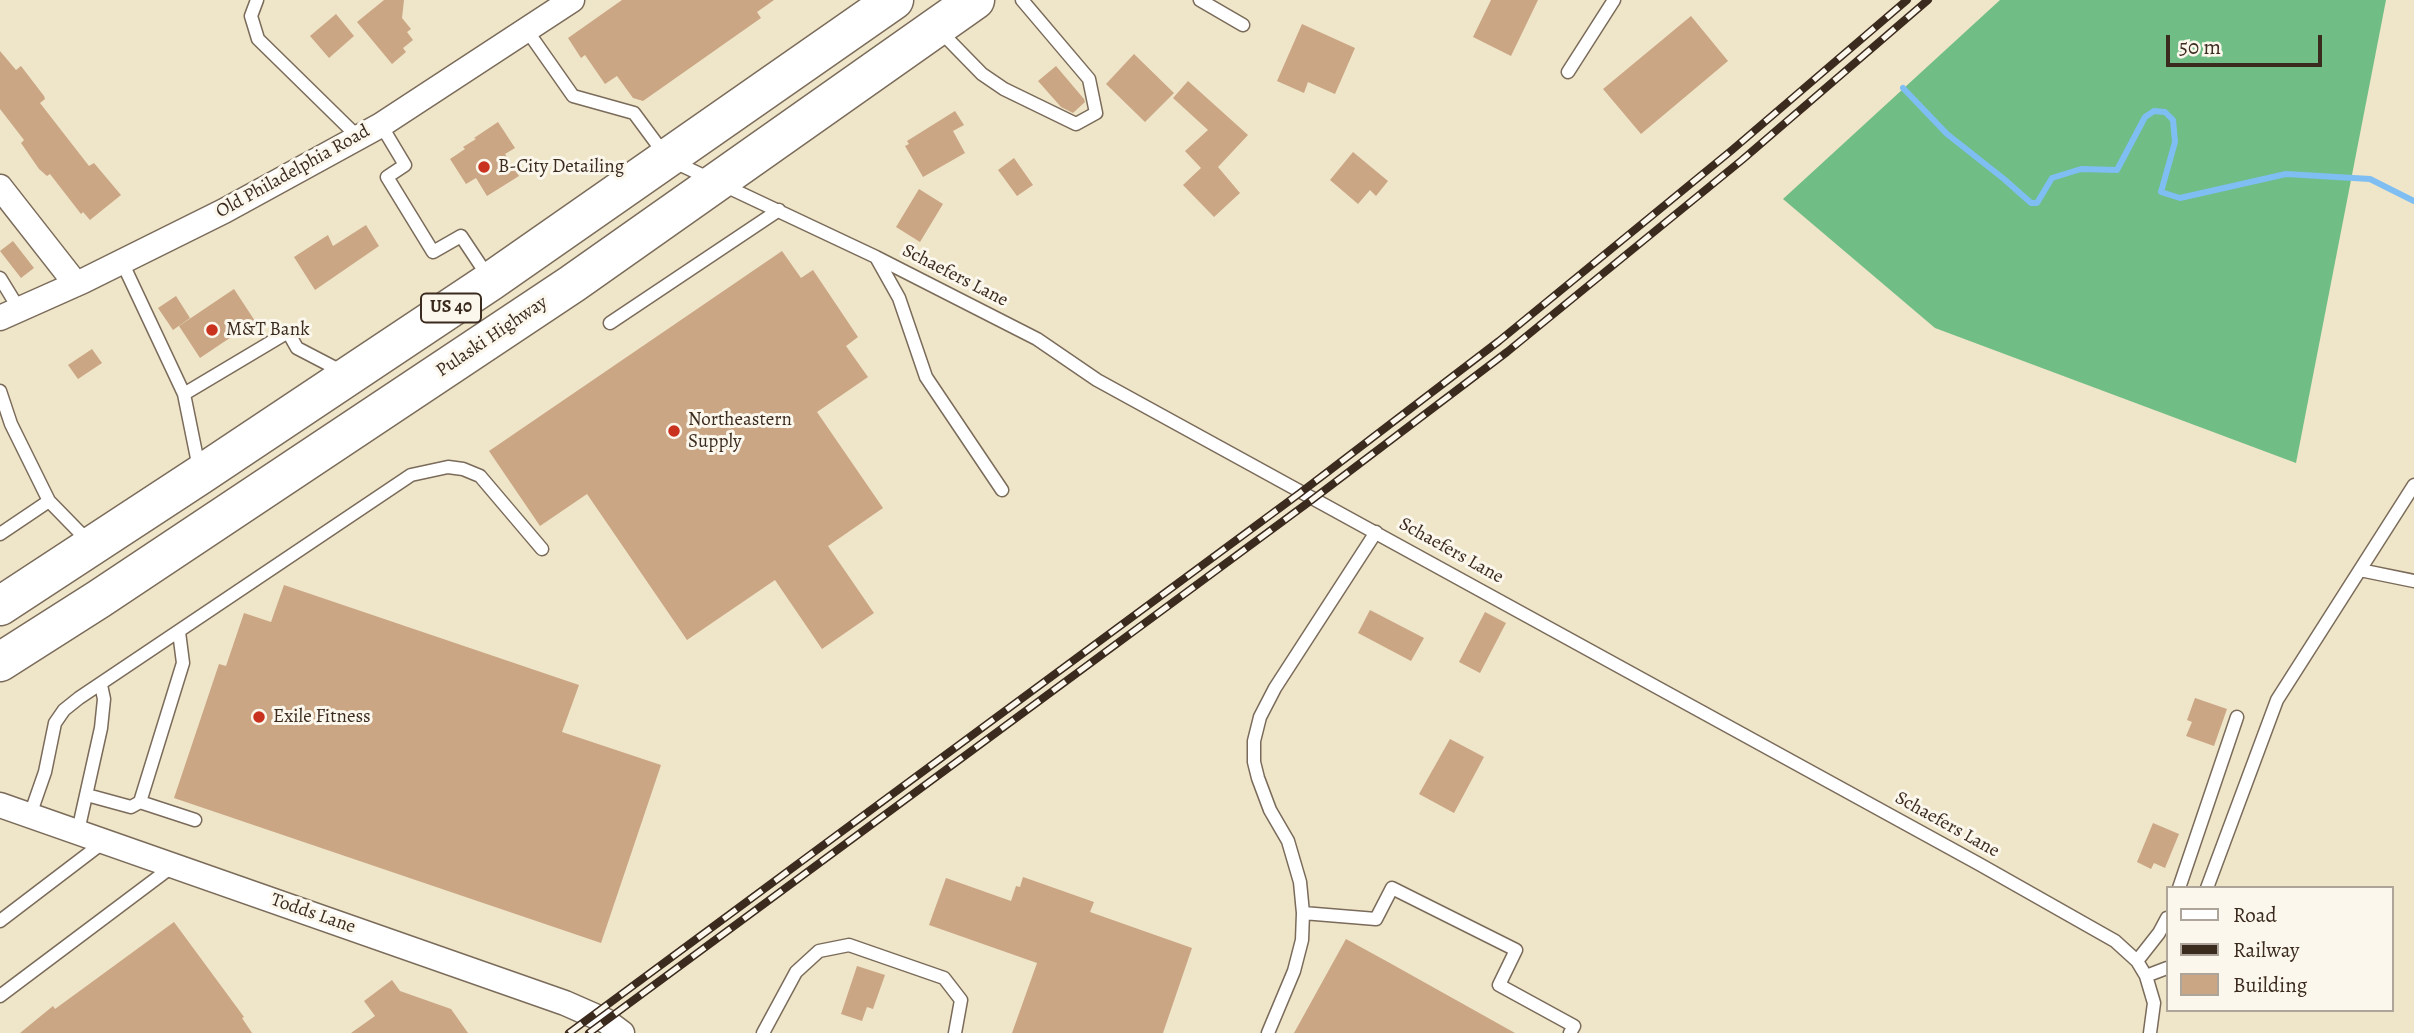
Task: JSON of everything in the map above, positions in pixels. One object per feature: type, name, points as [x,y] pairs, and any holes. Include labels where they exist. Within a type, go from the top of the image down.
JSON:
[{"type":"highway","name":"US 40","points":[[0,606],[491,281],[894,0]]},
{"type":"highway","name":"Pulaski Highway","points":[[0,662],[110,592],[572,284],[975,0]]},
{"type":"street","name":"Old Philadelphia Road","points":[[9,314],[224,211],[381,125],[567,1]]},
{"type":"street","points":[[0,187],[76,284]]},
{"type":"street","name":"Todds Lane","points":[[0,805],[565,1003],[606,1021],[622,1033]]},
{"type":"lane","points":[[257,0],[251,16],[257,38],[357,136]]},
{"type":"lane","points":[[936,27],[982,74],[1004,89],[1076,124],[1096,113],[1089,79],[1022,0]]},
{"type":"lane","points":[[1200,0],[1243,25]]},
{"type":"lane","points":[[1568,72],[1614,0]]},
{"type":"lane","points":[[527,29],[573,96],[634,113],[668,159]]},
{"type":"lane","points":[[381,125],[405,165],[387,177],[433,252],[461,236],[491,281]]},
{"type":"lane","name":"Schaefers Lane","points":[[668,159],[876,257],[1037,339],[1097,380],[2115,942],[2137,961],[2146,976],[2154,1003],[2150,1033]]},
{"type":"lane","points":[[610,323],[779,210]]},
{"type":"lane","points":[[876,257],[899,298],[926,377],[1002,490]]},
{"type":"lane","points":[[122,262],[184,394],[200,475]]},
{"type":"lane","points":[[0,278],[9,314]]},
{"type":"lane","points":[[184,394],[288,332],[297,348],[350,376]]},
{"type":"lane","points":[[0,391],[11,424],[49,501],[93,545]]},
{"type":"lane","points":[[30,815],[45,772],[55,723],[64,710],[411,475],[448,467],[463,469],[480,476],[542,548]]},
{"type":"lane","points":[[2208,886],[2277,700],[2414,485]]},
{"type":"lane","points":[[0,534],[49,501]]},
{"type":"lane","points":[[1268,1033],[1294,971],[1302,940],[1303,914],[1300,882],[1288,841],[1270,810],[1258,778],[1254,762],[1254,740],[1260,717],[1275,688],[1376,532]]},
{"type":"lane","points":[[2360,570],[2414,581]]},
{"type":"lane","points":[[87,795],[131,807],[139,802],[183,663],[179,632]]},
{"type":"lane","points":[[78,831],[101,728],[104,699],[101,685]]},
{"type":"lane","points":[[2180,886],[2237,717]]},
{"type":"lane","points":[[139,802],[195,820]]},
{"type":"lane","points":[[0,921],[105,841]]},
{"type":"lane","points":[[0,996],[174,865]]},
{"type":"lane","points":[[1303,914],[1376,919],[1392,888],[1516,950],[1499,985],[1574,1026],[1570,1033]]},
{"type":"lane","points":[[2137,961],[2166,920]]},
{"type":"lane","points":[[763,1033],[796,972],[819,951],[849,945],[944,978],[961,1000],[955,1033]]},
{"type":"lane","points":[[2146,976],[2166,968]]},
{"type":"green space","points":[[2000,0],[2386,0],[2296,463],[1935,328],[1783,199]]},
{"type":"building","points":[[384,0],[404,0],[402,18],[411,29],[407,32],[413,40],[403,48],[406,52],[392,64],[357,22]]},
{"type":"building","points":[[622,0],[774,0],[757,12],[761,18],[643,101],[633,98],[617,76],[605,84],[585,55],[581,58],[568,38]]},
{"type":"building","points":[[1491,0],[1538,0],[1511,56],[1473,37]]},
{"type":"building","points":[[336,14],[354,36],[329,58],[310,36]]},
{"type":"building","points":[[1691,16],[1728,61],[1641,134],[1603,89]]},
{"type":"building","points":[[1302,24],[1355,48],[1335,94],[1308,82],[1304,93],[1277,81]]},
{"type":"building","points":[[0,51],[16,70],[21,66],[44,96],[45,99],[40,103],[89,166],[94,163],[121,195],[90,220],[83,212],[81,214],[50,174],[47,176],[39,169],[21,143],[24,140],[0,109]]},
{"type":"building","points":[[1134,54],[1174,93],[1145,122],[1106,84]]},
{"type":"building","points":[[1056,66],[1084,99],[1085,102],[1073,113],[1061,107],[1038,81]]},
{"type":"building","points":[[1188,81],[1248,135],[1218,167],[1240,193],[1214,217],[1183,185],[1201,168],[1185,151],[1208,130],[1173,98]]},
{"type":"building","points":[[955,111],[964,125],[953,131],[965,153],[923,177],[905,146],[909,144],[907,141]]},
{"type":"building","name":"B-City Detailing","points":[[498,122],[515,148],[505,154],[519,176],[487,196],[476,178],[466,184],[450,159]]},
{"type":"building","points":[[1353,152],[1388,181],[1376,196],[1370,190],[1358,204],[1330,180]]},
{"type":"building","points":[[1014,158],[1033,185],[1017,196],[998,170]]},
{"type":"building","points":[[919,189],[943,204],[920,242],[896,227]]},
{"type":"building","points":[[366,225],[379,246],[315,290],[294,257],[328,235],[333,246]]},
{"type":"building","points":[[13,241],[34,268],[21,278],[0,251]]},
{"type":"building","name":"Northeastern Supply","points":[[782,251],[801,278],[813,270],[858,337],[846,346],[868,377],[817,412],[883,508],[828,546],[874,613],[822,649],[775,580],[687,640],[587,494],[540,526],[489,451]]},
{"type":"building","points":[[234,289],[255,321],[200,358],[179,326]]},
{"type":"building","points":[[176,296],[190,318],[173,330],[158,308]]},
{"type":"building","points":[[92,349],[102,363],[78,379],[68,365]]},
{"type":"building","points":[[284,585],[579,685],[562,732],[661,765],[601,943],[174,798],[219,664],[226,666],[244,613],[271,622]]},
{"type":"building","points":[[1370,610],[1424,638],[1411,661],[1358,633]]},
{"type":"building","points":[[1485,612],[1506,623],[1480,673],[1459,662]]},
{"type":"building","points":[[2195,698],[2227,709],[2214,746],[2186,736],[2192,722],[2187,720]]},
{"type":"building","points":[[1450,739],[1484,757],[1454,813],[1419,794]]},
{"type":"building","points":[[2153,823],[2179,834],[2165,868],[2154,863],[2151,869],[2137,862]]},
{"type":"building","points":[[1023,877],[1094,902],[1090,912],[1192,948],[1163,1033],[1012,1033],[1037,963],[929,925],[946,878],[1011,901],[1016,886],[1020,887]]},
{"type":"building","points":[[174,922],[244,1017],[242,1018],[252,1033],[20,1033],[53,1006],[55,1009]]},
{"type":"building","points":[[1346,939],[1388,962],[1515,1033],[1294,1033]]},
{"type":"building","points":[[857,966],[885,975],[873,1009],[867,1007],[862,1021],[841,1014]]},
{"type":"building","points":[[392,980],[400,991],[451,1009],[468,1033],[351,1033],[375,1016],[364,1001]]},
{"type":"waterway","points":[[1903,88],[1947,134],[2031,203],[2037,203],[2052,178],[2081,169],[2117,170],[2145,117],[2154,111],[2165,112],[2173,120],[2175,142],[2161,192],[2180,198],[2286,174],[2370,179],[2414,201]]},
{"type":"railway","points":[[569,1033],[1300,493],[1499,341],[1732,150],[1907,0]]},
{"type":"railway","points":[[589,1033],[1313,499],[1507,352],[1742,160],[1928,0]]},
{"type":"place","name":"B-City Detailing","points":[[484,167]]},
{"type":"place","name":"M&T Bank","points":[[212,330]]},
{"type":"place","name":"Northeastern Supply","points":[[674,431]]},
{"type":"place","name":"Exile Fitness","points":[[259,717]]}]
